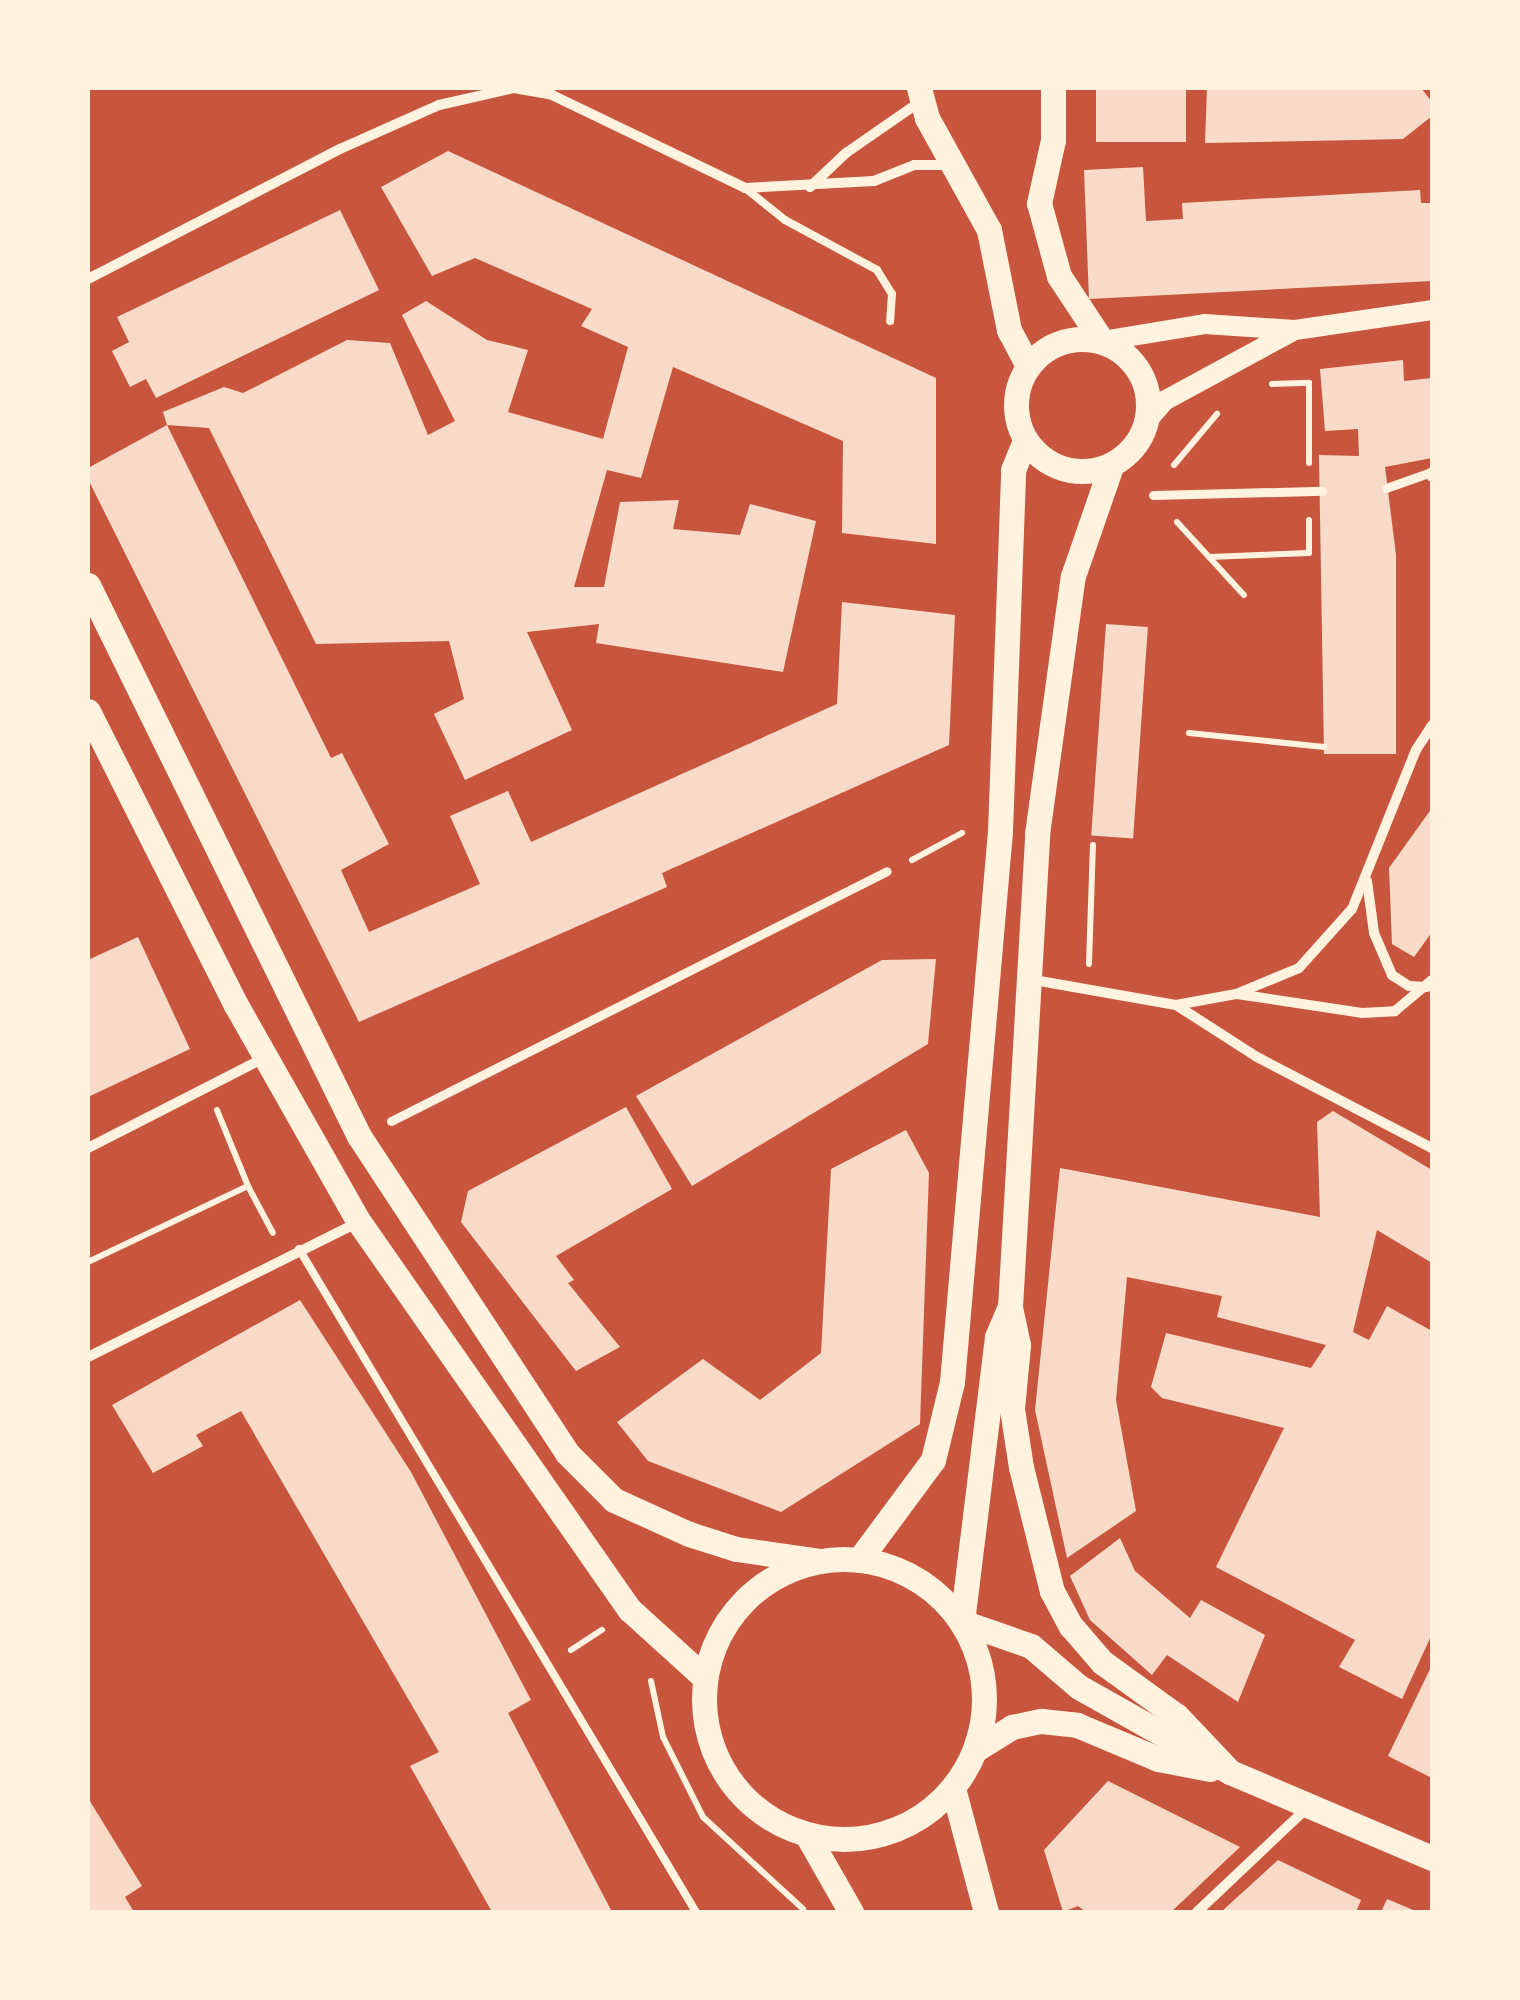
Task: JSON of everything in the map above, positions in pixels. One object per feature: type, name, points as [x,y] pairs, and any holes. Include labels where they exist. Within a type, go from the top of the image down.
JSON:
[{"type":"main road","points":[[1053,88],[1053,140],[1039,203],[1058,276],[1102,341],[1135,364],[1149,401],[1146,422]]},
{"type":"main road","points":[[923,92],[988,230],[1010,330],[1028,365]]},
{"type":"main road","points":[[1111,466],[1070,470],[1053,464],[1025,440],[1015,402],[1028,365],[1061,341],[1102,341],[1205,324],[1295,330],[1432,310]]},
{"type":"main road","points":[[1230,1772],[1177,1716],[1102,1662],[1070,1626],[1052,1591],[1020,1467],[1012,1409],[1018,1345],[1010,1307],[1034,980],[1037,834],[1074,576],[1111,466],[1164,401],[1295,330]]},
{"type":"main road","points":[[858,1560],[933,1460],[952,1382],[1000,831],[1013,470],[1025,440]]},
{"type":"main road","points":[[88,585],[358,1136],[567,1452],[614,1500],[736,1550],[819,1562],[858,1560],[899,1570],[934,1592],[962,1622],[1030,1646],[1120,1712],[1230,1772],[1432,1858]]},
{"type":"main road","points":[[88,711],[267,1057],[359,1222],[630,1610],[705,1678]]},
{"type":"main road","points":[[819,1562],[782,1573],[750,1595],[720,1634],[705,1678],[704,1719],[716,1758],[738,1792],[770,1818],[807,1835],[847,1840],[887,1834],[924,1816],[954,1788],[976,1750],[985,1698],[962,1622],[997,1338],[1010,1307]]},
{"type":"main road","points":[[976,1750],[1012,1727],[1041,1722],[1077,1725],[1158,1759],[1230,1772]]},
{"type":"main road","points":[[954,1788],[986,1912]]},
{"type":"main road","points":[[807,1835],[851,1912]]},
{"type":"street","points":[[88,279],[340,149],[439,105],[514,88],[552,95],[745,188],[874,181],[914,164],[955,166]]},
{"type":"street","points":[[810,187],[846,152],[923,92]]},
{"type":"street","points":[[1386,488],[1432,474]]},
{"type":"street","points":[[1153,495],[1322,491]]},
{"type":"street","points":[[1034,980],[1176,1005],[1236,994],[1299,968],[1331,936],[1367,880],[1389,813],[1432,726]]},
{"type":"street","points":[[390,1121],[888,871]]},
{"type":"street","points":[[1367,880],[1374,933],[1392,975],[1409,986],[1430,984]]},
{"type":"street","points":[[1236,994],[1362,1013],[1395,1011],[1430,984]]},
{"type":"street","points":[[1176,1005],[1258,1056],[1432,1148]]},
{"type":"street","points":[[88,1148],[267,1057]]},
{"type":"street","points":[[88,1357],[359,1222]]},
{"type":"street","points":[[1197,1912],[1308,1807]]},
{"type":"lane","points":[[745,188],[785,220],[878,270],[892,294],[890,320]]},
{"type":"lane","points":[[299,1249],[696,1912]]},
{"type":"path","points":[[1257,391],[1309,382],[1309,446]]},
{"type":"path","points":[[1228,404],[1194,436],[1153,495],[1244,595]]},
{"type":"path","points":[[1209,556],[1309,553]]},
{"type":"path","points":[[1188,734],[1324,748]]},
{"type":"path","points":[[888,871],[966,831]]},
{"type":"path","points":[[1088,990],[1094,845]]},
{"type":"path","points":[[88,1262],[248,1186],[207,1088]]},
{"type":"path","points":[[550,1664],[616,1621]]},
{"type":"path","points":[[646,1662],[663,1737],[703,1818],[807,1912]]},
{"type":"building","points":[[1096,88],[1186,88],[1186,142],[1096,142]]},
{"type":"building","points":[[1207,88],[1421,88],[1432,102],[1432,116],[1403,139],[1205,143]]},
{"type":"building","points":[[448,151],[936,378],[936,544],[842,533],[843,441],[673,367],[641,478],[607,470],[574,587],[604,587],[620,502],[679,500],[673,529],[740,535],[750,504],[816,521],[783,672],[596,643],[599,624],[527,632],[572,730],[465,780],[434,714],[464,699],[449,641],[316,644],[209,428],[167,425],[163,412],[224,387],[243,393],[347,340],[390,343],[428,435],[455,421],[402,315],[426,301],[487,340],[528,350],[508,412],[603,439],[628,347],[581,326],[592,309],[475,258],[432,276],[381,187]]},
{"type":"building","points":[[1143,167],[1146,221],[1183,219],[1182,203],[1420,190],[1421,203],[1432,203],[1432,281],[1089,299],[1084,170]]},
{"type":"building","points":[[340,210],[379,290],[156,398],[146,379],[130,387],[112,351],[129,342],[117,317]]},
{"type":"building","points":[[1403,360],[1404,381],[1432,378],[1432,458],[1385,467],[1396,555],[1396,754],[1324,754],[1319,455],[1359,456],[1358,429],[1325,431],[1320,369]]},
{"type":"building","points":[[167,425],[331,758],[342,753],[389,844],[341,870],[369,932],[480,884],[450,816],[508,791],[531,842],[837,704],[842,602],[955,615],[949,745],[662,873],[667,887],[359,1022],[88,479],[88,468]]},
{"type":"building","points":[[1106,624],[1148,627],[1133,838],[1091,835]]},
{"type":"building","points":[[1432,808],[1432,932],[1414,957],[1392,944],[1389,868]]},
{"type":"building","points":[[138,937],[190,1049],[88,1097],[88,960]]},
{"type":"building","points":[[936,959],[928,1044],[692,1186],[636,1096],[882,960]]},
{"type":"building","points":[[626,1107],[672,1189],[556,1256],[574,1280],[568,1283],[620,1347],[576,1371],[461,1222],[468,1191]]},
{"type":"building","points":[[1333,1111],[1432,1170],[1432,1263],[1377,1230],[1353,1332],[1369,1340],[1387,1306],[1432,1331],[1432,1634],[1402,1699],[1339,1667],[1355,1640],[1216,1567],[1284,1428],[1162,1398],[1151,1387],[1166,1333],[1311,1368],[1326,1345],[1217,1317],[1222,1296],[1127,1277],[1116,1400],[1136,1511],[1067,1558],[1035,1410],[1060,1168],[1320,1217],[1317,1122]]},
{"type":"building","points":[[906,1130],[929,1173],[920,1424],[781,1512],[648,1461],[617,1422],[703,1359],[760,1400],[821,1353],[831,1169]]},
{"type":"building","points":[[300,1300],[411,1472],[531,1700],[508,1713],[612,1912],[492,1912],[410,1766],[439,1752],[241,1411],[196,1435],[203,1446],[153,1473],[112,1405]]},
{"type":"building","points":[[1120,1538],[1135,1571],[1190,1618],[1201,1600],[1265,1635],[1238,1702],[1167,1655],[1152,1675],[1090,1620],[1070,1576]]},
{"type":"building","points":[[1432,1665],[1432,1778],[1388,1756]]},
{"type":"building","points":[[1108,1781],[1240,1847],[1171,1912],[1086,1912],[1078,1906],[1063,1912],[1044,1850]]},
{"type":"building","points":[[88,1798],[142,1886],[125,1897],[134,1912],[88,1912]]},
{"type":"building","points":[[1278,1860],[1361,1900],[1356,1912],[1221,1912]]},
{"type":"building","points":[[1387,1899],[1418,1912],[1381,1912]]}]
